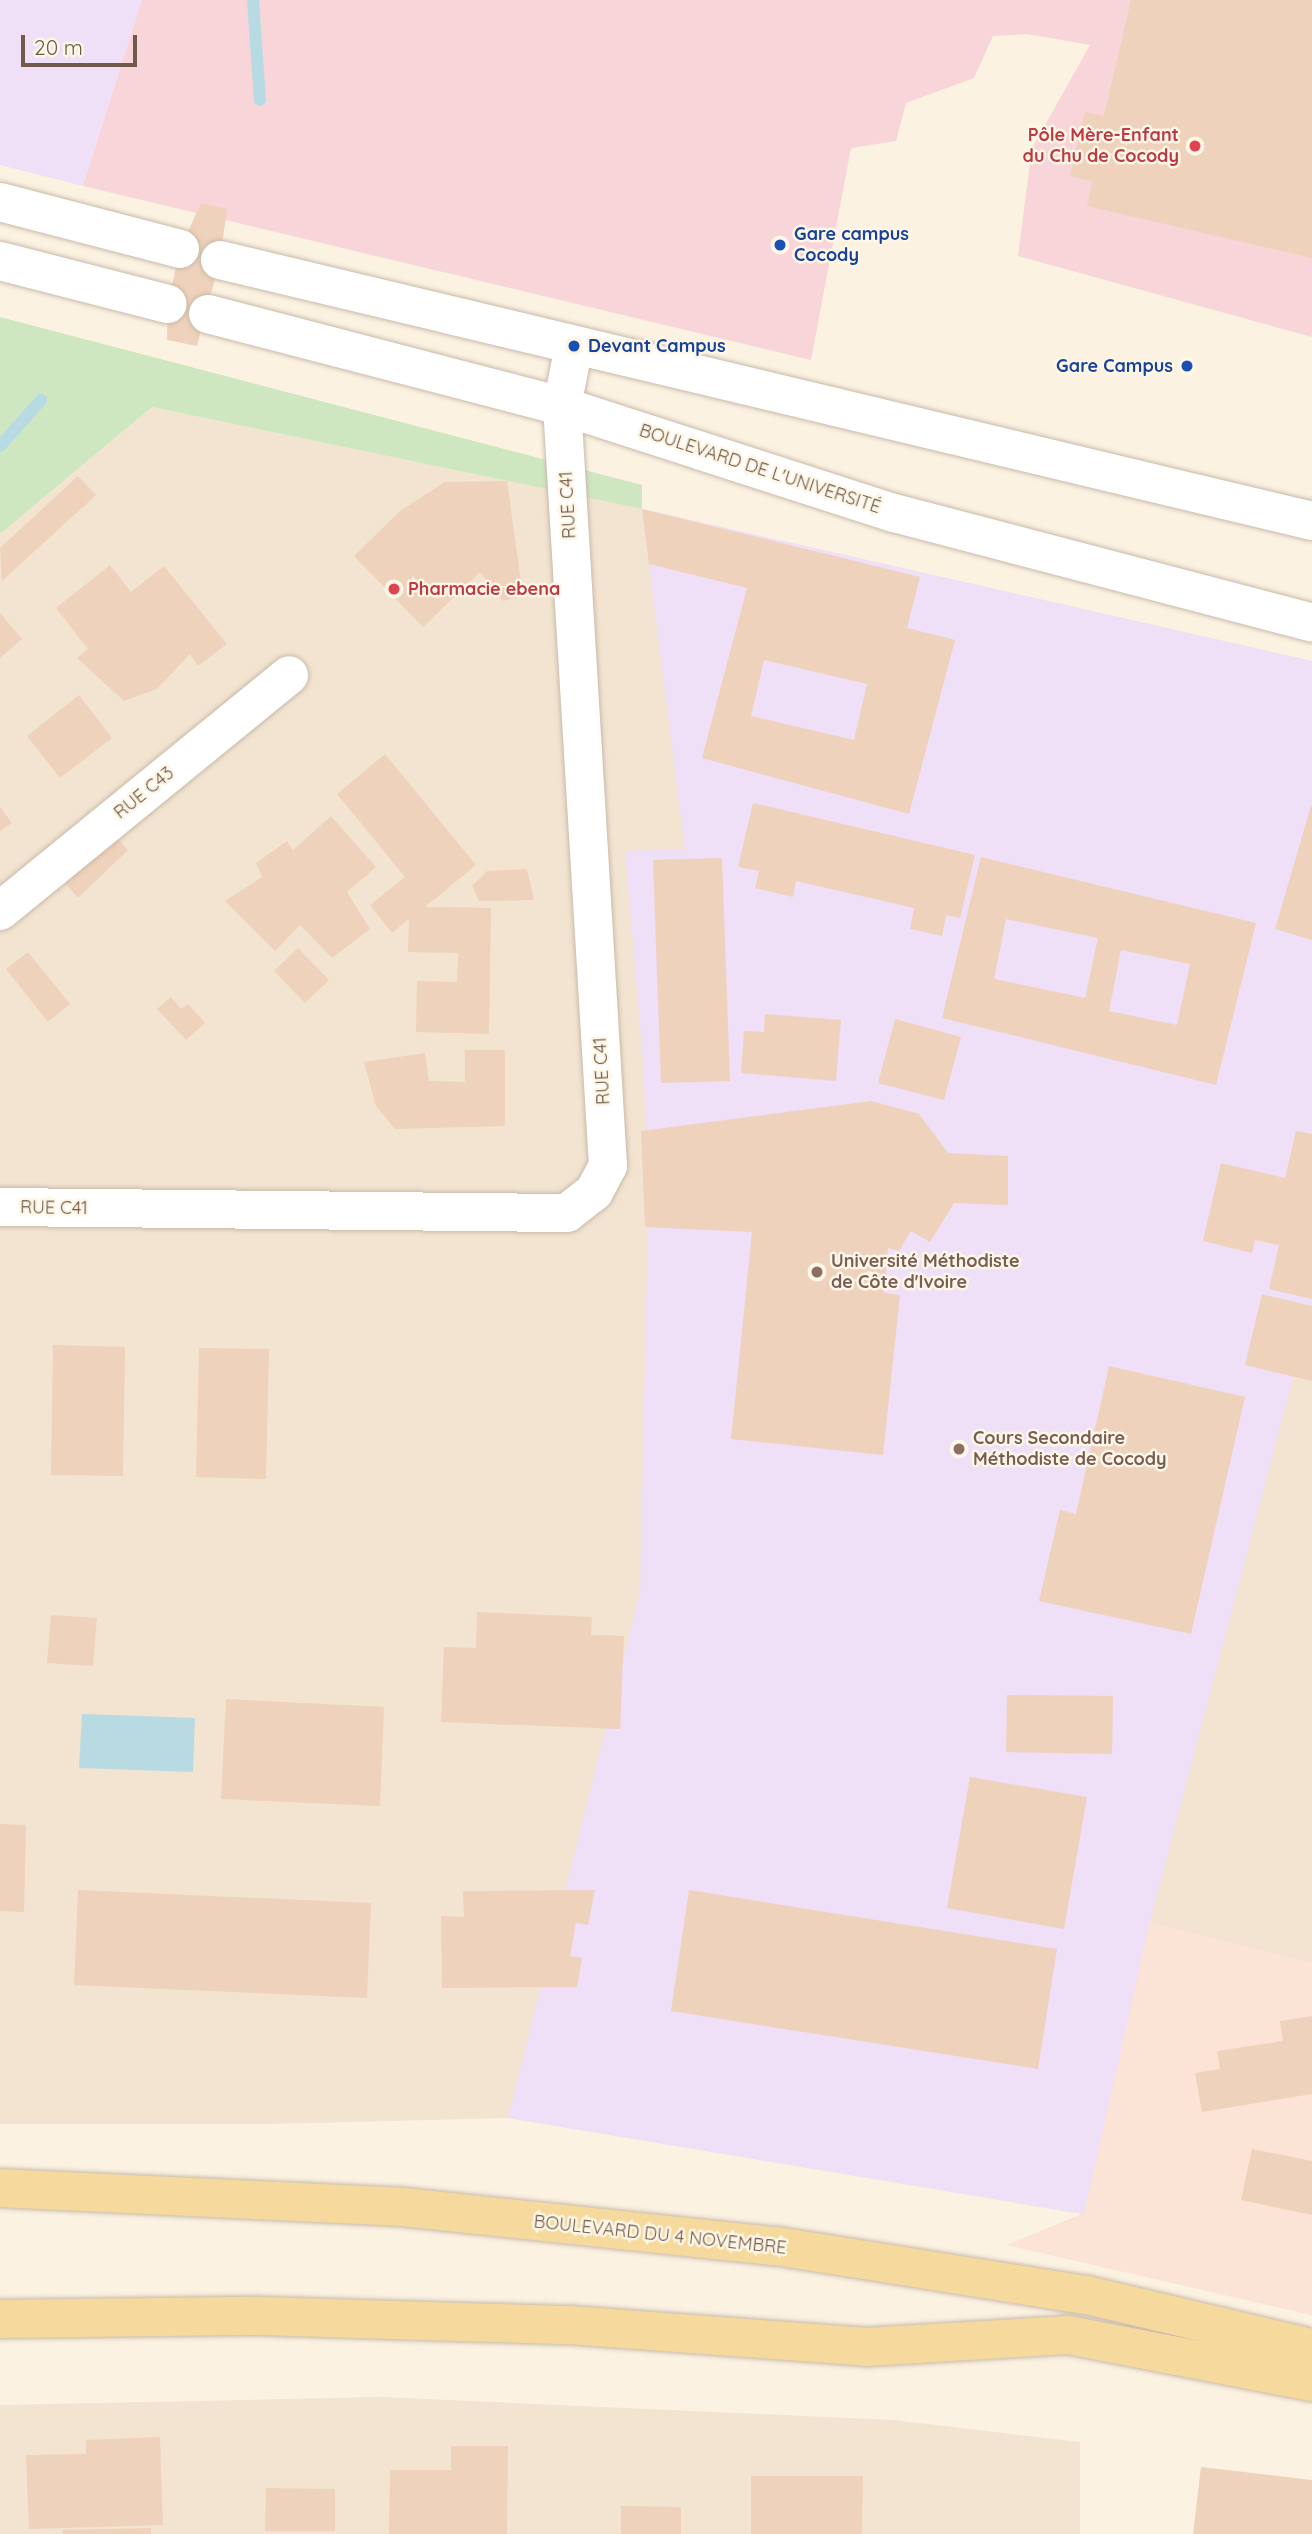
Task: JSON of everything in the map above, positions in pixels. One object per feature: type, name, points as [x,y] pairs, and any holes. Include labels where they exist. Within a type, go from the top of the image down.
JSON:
[{"type":"main road","name":"BOULEVARD DU 4 NOVEMBRE","points":[[0,2188],[402,2207],[776,2246],[1087,2295],[1312,2348]]},
{"type":"main road","points":[[0,2319],[260,2316],[542,2324],[867,2347],[1068,2335],[1312,2382]]},
{"type":"street","points":[[0,255],[5,203],[180,249]]},
{"type":"street","points":[[0,261],[168,304]]},
{"type":"street","name":"BOULEVARD DE L'UNIVERSITÉ","points":[[574,346],[238,264],[225,318],[562,406],[894,513],[1312,622]]},
{"type":"street","points":[[574,346],[1312,521]]},
{"type":"street","name":"RUE C41","points":[[0,1207],[567,1213],[594,1192],[608,1166],[562,406],[574,346]]},
{"type":"street","name":"RUE C43","points":[[0,911],[289,675]]},
{"type":"shaded area","points":[[0,0],[142,0],[83,186],[0,165]]},
{"type":"shaded area","points":[[142,0],[1312,0],[1312,337],[1018,256],[1032,148],[1090,45],[1027,34],[993,36],[974,78],[906,103],[896,141],[851,148],[811,360],[83,186]]},
{"type":"shaded area","points":[[152,407],[642,509],[1312,661],[1312,2315],[1007,2245],[1082,2214],[508,2118],[271,2124],[0,2124],[0,534]]},
{"type":"shaded area","name":"Cours Secondaire Méthodiste de Cocody","points":[[642,509],[1312,661],[1312,1306],[1150,1922],[1084,2214],[508,2118],[640,1592],[648,1216],[644,1073],[625,851],[685,849]]},
{"type":"shaded area","points":[[1150,1922],[1312,1963],[1312,2315],[1007,2245],[1084,2214]]},
{"type":"shaded area","points":[[382,2397],[894,2420],[1080,2442],[1080,2534],[0,2534],[0,2405]]},
{"type":"green space","points":[[0,317],[642,485],[642,509],[152,407],[0,534]]},
{"type":"water","points":[[82,1714],[195,1718],[193,1772],[79,1768]]},
{"type":"building","name":"Pôle Mère-Enfant du Chu de Cocody","points":[[1131,0],[1312,0],[1312,258],[1087,206],[1092,181],[1070,176],[1085,112],[1104,116]]},
{"type":"building","points":[[201,203],[227,209],[220,260],[197,346],[167,340],[168,304],[180,249]]},
{"type":"building","points":[[78,476],[96,495],[2,581],[0,548]]},
{"type":"building","points":[[507,481],[523,596],[503,601],[480,572],[423,627],[354,556],[400,511],[445,482]]},
{"type":"building","points":[[642,509],[920,577],[907,628],[955,640],[909,814],[702,758],[747,588],[649,564]],"holes":[[[764,660],[867,684],[854,740],[751,716]]]},
{"type":"building","points":[[110,565],[131,592],[164,566],[227,644],[198,666],[190,654],[157,689],[124,701],[77,658],[88,649],[56,608]]},
{"type":"building","points":[[0,613],[22,639],[0,658]]},
{"type":"building","points":[[79,695],[112,738],[60,778],[27,736]]},
{"type":"building","points":[[385,754],[476,865],[425,907],[491,908],[489,1034],[416,1032],[417,981],[457,982],[458,953],[408,952],[409,919],[392,933],[370,905],[405,877],[337,794]]},
{"type":"building","points":[[753,803],[975,855],[960,918],[946,915],[942,936],[910,929],[914,908],[796,881],[793,897],[755,888],[759,871],[738,867]]},
{"type":"building","points":[[0,807],[12,823],[0,831]]},
{"type":"building","points":[[1312,807],[1312,940],[1275,929]]},
{"type":"building","points":[[331,816],[376,867],[347,892],[370,929],[332,958],[300,925],[275,951],[225,901],[262,877],[256,863],[287,841],[293,850]]},
{"type":"building","points":[[116,837],[128,850],[78,898],[66,884]]},
{"type":"building","points":[[981,857],[1256,923],[1216,1085],[942,1018]],"holes":[[[1006,919],[1098,938],[1085,998],[994,979]],[[1121,950],[1190,964],[1177,1025],[1109,1011]]]},
{"type":"building","points":[[722,858],[730,1081],[661,1083],[653,860]]},
{"type":"building","points":[[527,869],[534,900],[479,901],[472,886],[487,871]]},
{"type":"building","points":[[298,948],[329,980],[305,1003],[274,971]]},
{"type":"building","points":[[28,952],[70,1004],[48,1022],[6,969]]},
{"type":"building","points":[[171,997],[181,1009],[188,1004],[205,1023],[186,1040],[157,1009]]},
{"type":"building","points":[[765,1014],[841,1020],[836,1081],[741,1073],[744,1031],[764,1032]]},
{"type":"building","points":[[895,1019],[961,1037],[944,1100],[878,1083]]},
{"type":"building","points":[[465,1050],[505,1050],[505,1126],[395,1129],[376,1106],[364,1062],[425,1053],[429,1081],[465,1082]]},
{"type":"building","name":"Université Méthodiste de Côte d'Ivoire","points":[[871,1101],[919,1114],[948,1153],[1008,1156],[1008,1205],[954,1203],[930,1242],[911,1231],[899,1251],[888,1248],[884,1293],[900,1295],[883,1455],[731,1439],[752,1232],[645,1227],[641,1131]]},
{"type":"building","points":[[1296,1131],[1312,1134],[1312,1299],[1269,1289],[1279,1245],[1255,1240],[1252,1253],[1203,1241],[1221,1163],[1285,1178]]},
{"type":"building","points":[[1262,1294],[1312,1306],[1312,1381],[1245,1365]]},
{"type":"building","points":[[53,1345],[125,1347],[123,1476],[51,1475]]},
{"type":"building","points":[[199,1348],[269,1349],[266,1479],[196,1477]]},
{"type":"building","points":[[1109,1366],[1245,1397],[1191,1634],[1039,1601],[1060,1510],[1076,1514]]},
{"type":"building","points":[[477,1612],[592,1617],[591,1635],[624,1636],[620,1729],[441,1722],[444,1647],[476,1648]]},
{"type":"building","points":[[51,1615],[97,1618],[93,1666],[47,1663]]},
{"type":"building","points":[[1007,1695],[1113,1696],[1112,1754],[1006,1752]]},
{"type":"building","points":[[226,1699],[384,1707],[380,1806],[221,1799]]},
{"type":"building","points":[[970,1777],[1087,1797],[1064,1929],[947,1908]]},
{"type":"building","points":[[0,1824],[26,1825],[24,1912],[0,1911]]},
{"type":"building","points":[[78,1890],[371,1903],[367,1998],[74,1985]]},
{"type":"building","points":[[595,1890],[588,1925],[576,1923],[570,1956],[582,1958],[577,1987],[442,1988],[441,1916],[464,1917],[463,1891]]},
{"type":"building","points":[[689,1890],[1057,1949],[1038,2069],[671,2011]]},
{"type":"building","points":[[1312,2016],[1312,2094],[1202,2112],[1195,2073],[1220,2069],[1217,2051],[1283,2041],[1280,2021]]},
{"type":"building","points":[[1252,2149],[1312,2161],[1312,2215],[1241,2200]]},
{"type":"building","points":[[160,2437],[163,2525],[29,2529],[26,2455],[86,2454],[86,2440]]},
{"type":"building","points":[[451,2446],[508,2446],[507,2534],[389,2534],[390,2470],[451,2470]]},
{"type":"building","points":[[1201,2467],[1312,2480],[1312,2534],[1193,2534]]},
{"type":"building","points":[[751,2476],[863,2476],[862,2534],[751,2534]]},
{"type":"building","points":[[266,2488],[335,2489],[335,2531],[265,2531]]},
{"type":"building","points":[[621,2506],[681,2507],[681,2534],[621,2534]]},
{"type":"building","points":[[151,2528],[151,2534],[63,2534],[62,2530]]},
{"type":"waterway","points":[[253,0],[260,100]]},
{"type":"waterway","points":[[0,446],[41,400]]},
{"type":"place","name":"Pôle Mère-Enfant du Chu de Cocody","points":[[1195,146]]},
{"type":"place","name":"Gare campus Cocody","points":[[780,245]]},
{"type":"place","name":"Devant Campus","points":[[574,346]]},
{"type":"place","name":"Gare Campus","points":[[1187,366]]},
{"type":"place","name":"Pharmacie ebena","points":[[394,589]]},
{"type":"place","name":"Université Méthodiste de Côte d'Ivoire","points":[[817,1272]]},
{"type":"place","name":"Cours Secondaire Méthodiste de Cocody","points":[[959,1449]]}]
